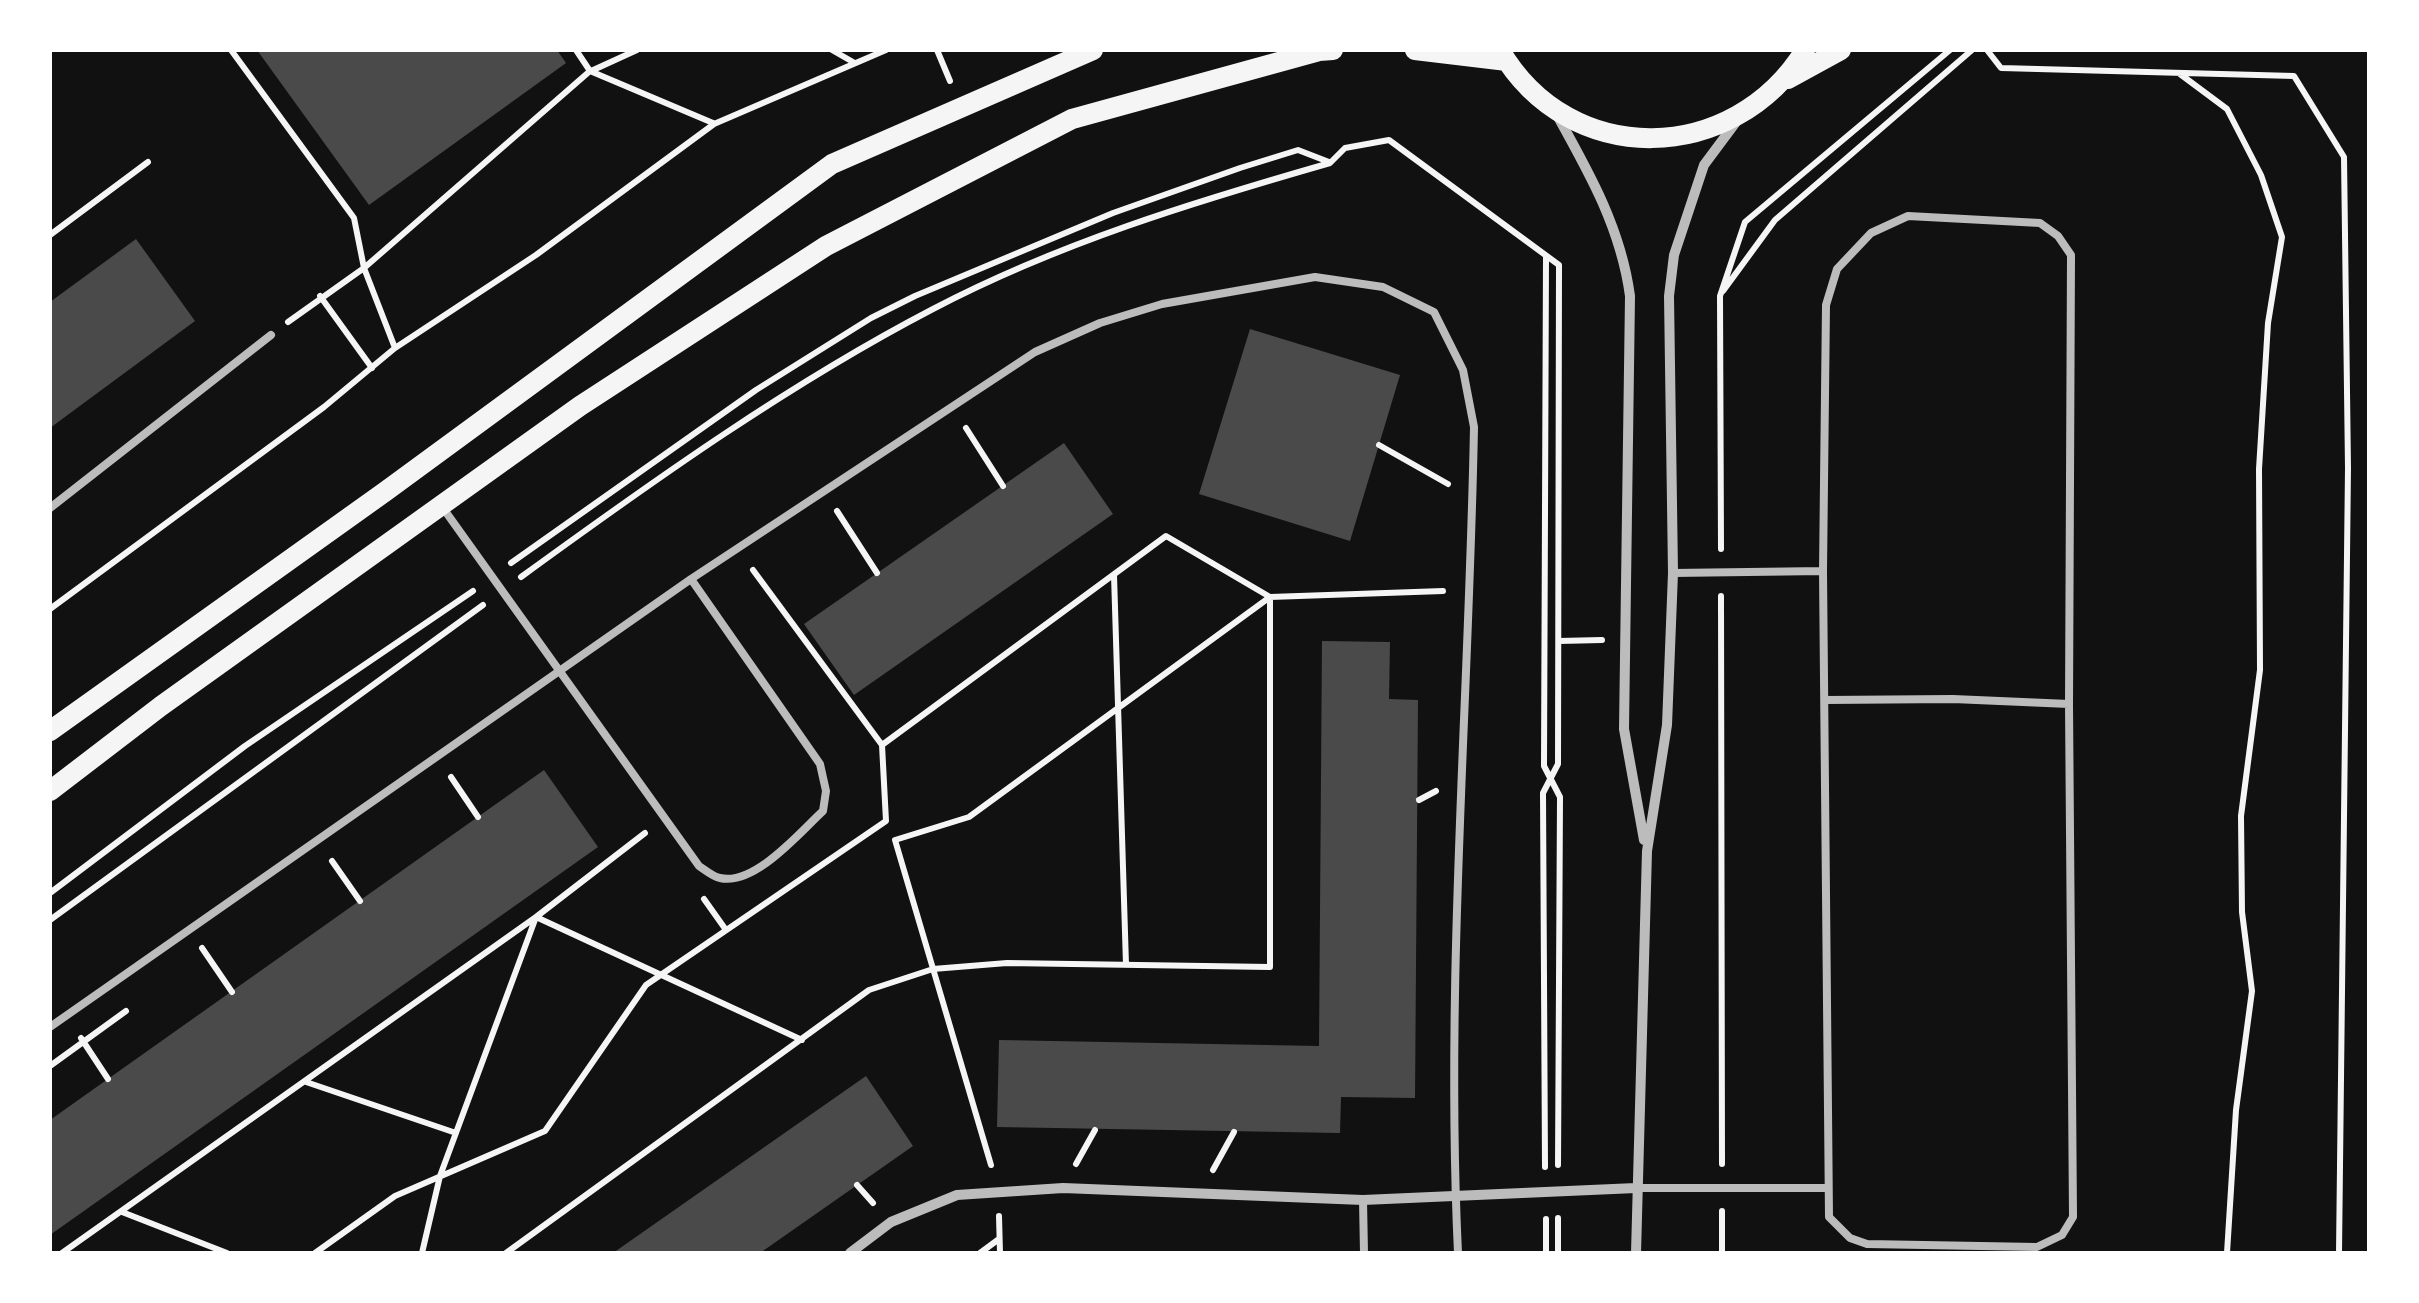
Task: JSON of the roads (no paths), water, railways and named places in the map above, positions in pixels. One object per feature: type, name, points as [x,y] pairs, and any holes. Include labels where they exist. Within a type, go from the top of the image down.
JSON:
[{"type":"main road","points":[[50,731],[832,164],[1093,50]]},
{"type":"main road","points":[[50,790],[580,406],[826,246],[1072,119],[1333,50]]},
{"type":"main road","points":[[1415,50],[1504,56],[1520,78],[1553,108],[1594,128],[1638,138],[1684,136],[1740,117],[1782,82],[1841,50]]},
{"type":"main road","points":[[1782,82],[1806,50]]},
{"type":"street","points":[[1553,108],[1612,220],[1625,261],[1630,296],[1624,729],[1646,851]]},
{"type":"street","points":[[1636,1253],[1646,851],[1667,725],[1674,573],[1668,336],[1674,255],[1704,165],[1740,117]]},
{"type":"street","points":[[850,1253],[891,1222],[956,1195],[1063,1188],[1363,1200],[1636,1188]]},
{"type":"lane","points":[[1908,216],[2040,223],[2058,236],[2071,255],[2074,1217],[2062,1235],[2037,1248],[1867,1244],[1850,1238],[1829,1217],[1825,700],[1826,305],[1837,270],[1871,233],[1908,216]]},
{"type":"lane","points":[[50,1027],[691,579],[1035,352],[1100,323],[1162,304],[1315,277],[1383,286],[1434,312],[1464,370],[1474,428],[1458,926],[1458,1253]]},
{"type":"lane","points":[[50,508],[271,336]]},
{"type":"lane","points":[[440,505],[700,866],[719,878],[742,878],[765,864],[824,811],[826,790],[820,764],[691,579]]},
{"type":"lane","points":[[1674,573],[1823,571]]},
{"type":"lane","points":[[1825,700],[2070,704]]},
{"type":"lane","points":[[1636,1188],[1827,1188]]},
{"type":"lane","points":[[1363,1200],[1364,1253]]}]
